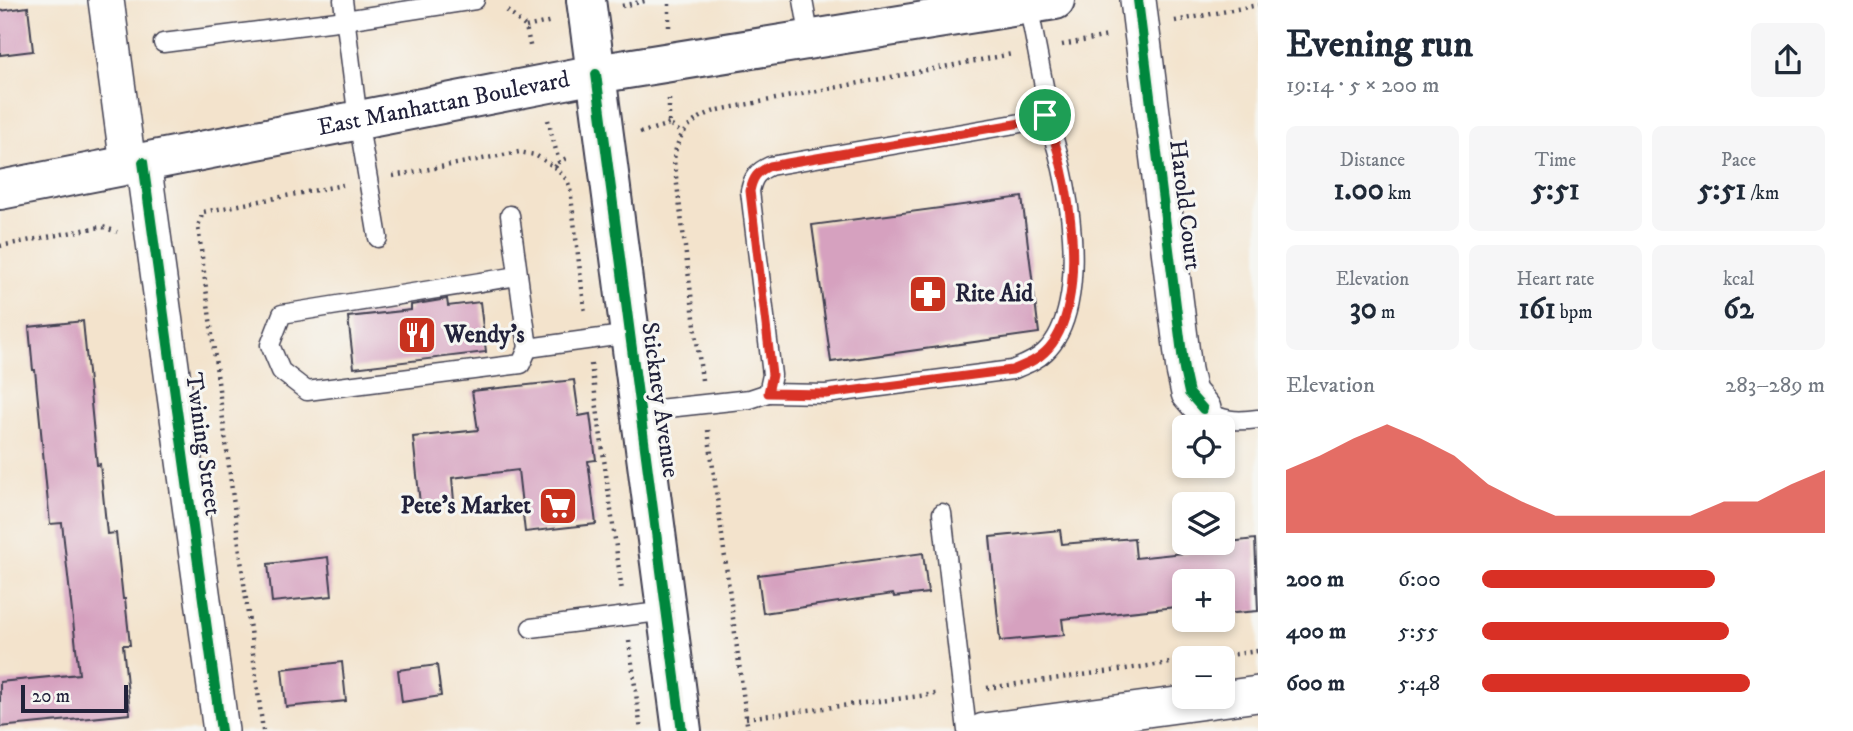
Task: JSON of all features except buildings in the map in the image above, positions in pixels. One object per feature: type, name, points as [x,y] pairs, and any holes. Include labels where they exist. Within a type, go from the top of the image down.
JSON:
[{"type":"main road","name":"Stickney Avenue","points":[[586,0],[682,731]]},
{"type":"main road","name":"East Manhattan Boulevard","points":[[0,190],[596,74],[1042,2]]},
{"type":"street","name":"Twining Street","points":[[106,0],[136,164],[221,731]]},
{"type":"street","name":"Harold Court","points":[[1140,15],[1184,370],[1189,393],[1203,410]]},
{"type":"street","points":[[984,731],[1258,694]]},
{"type":"lane","points":[[343,0],[358,120],[378,238]]},
{"type":"lane","points":[[163,43],[475,0]]},
{"type":"lane","points":[[803,0],[810,40]]},
{"type":"lane","points":[[768,393],[772,375],[750,191],[752,180],[758,172],[770,166],[1038,120],[1045,115],[1048,107],[1037,50],[1042,2]]},
{"type":"lane","points":[[640,411],[750,399],[768,393],[826,394],[1012,370],[1030,363],[1046,352],[1057,335],[1064,316],[1074,278],[1074,252],[1061,162],[1056,139],[1045,115]]},
{"type":"lane","points":[[510,215],[528,348],[521,364],[307,391],[281,371],[270,345],[282,314],[518,276]]},
{"type":"lane","points":[[528,348],[630,334]]},
{"type":"lane","points":[[1203,410],[1220,419],[1258,419]]},
{"type":"lane","points":[[942,513],[967,731]]},
{"type":"lane","points":[[531,628],[667,611]]},
{"type":"path","points":[[748,731],[675,174],[675,149],[680,137],[696,117],[723,109],[1037,50],[1140,15],[1258,5]]},
{"type":"path","points":[[555,167],[568,180],[570,188],[641,731]]},
{"type":"path","points":[[0,246],[94,228],[111,229],[121,238]]},
{"type":"path","points":[[1235,654],[1258,651]]},
{"type":"cycle path","points":[[1138,0],[1184,370],[1189,393],[1203,409]]},
{"type":"cycle path","points":[[596,74],[682,731]]},
{"type":"cycle path","points":[[143,162],[221,731]]},
{"type":"place","name":"Rite Aid","points":[[928,294]]},
{"type":"place","name":"Wendy's","points":[[417,335]]},
{"type":"place","name":"Pete's Market","points":[[558,506]]},
{"type":"route","points":[[1045,115],[1056,139],[1061,162],[1074,252],[1074,278],[1064,316],[1057,335],[1046,352],[1030,363],[1012,370],[826,394],[768,393],[772,375],[750,191],[752,180],[758,172],[770,166],[1038,120],[1045,115]]}]
